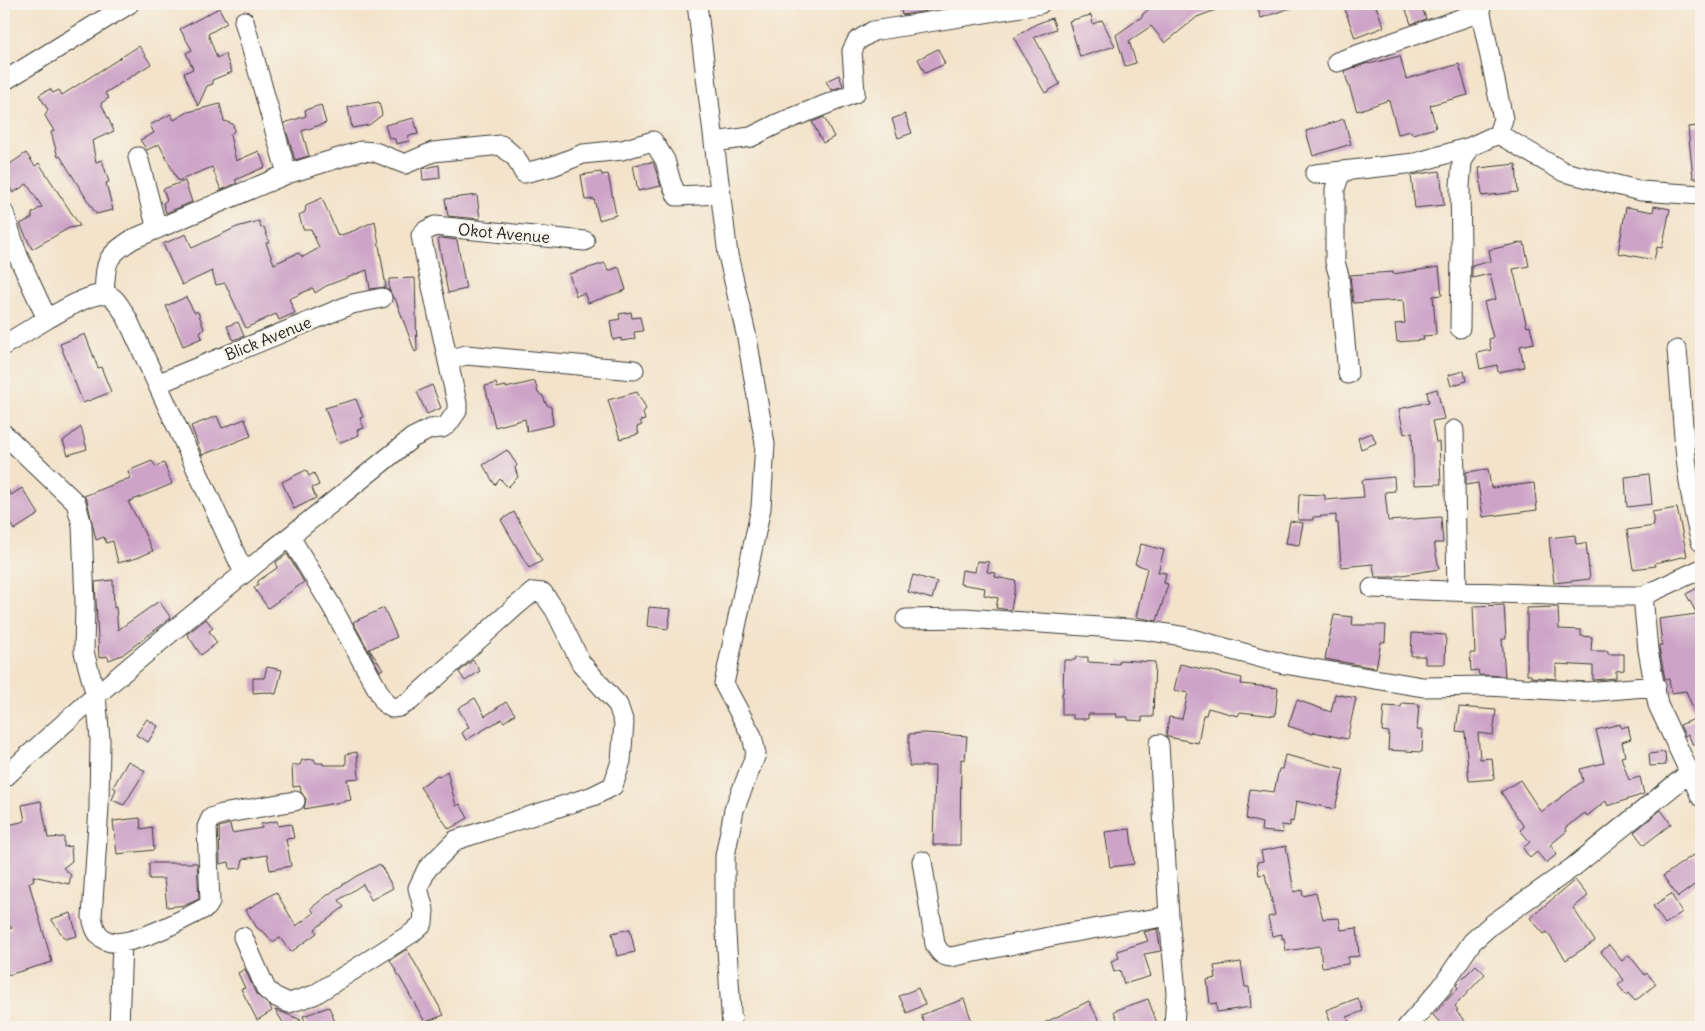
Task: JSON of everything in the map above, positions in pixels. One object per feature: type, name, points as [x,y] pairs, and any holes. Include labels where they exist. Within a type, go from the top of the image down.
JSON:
[{"type":"street","points":[[4,81],[129,4]]},
{"type":"street","points":[[697,4],[728,254],[747,338],[765,444],[761,508],[724,684],[748,728],[756,754],[734,810],[725,856],[725,918],[732,1027]]},
{"type":"street","points":[[714,142],[751,137],[779,123],[855,93],[852,51],[857,41],[873,31],[1040,4]]},
{"type":"street","points":[[1315,174],[1415,163],[1470,147],[1498,134],[1503,119],[1479,8],[1337,62]]},
{"type":"street","points":[[244,21],[287,174]]},
{"type":"street","points":[[1498,134],[1564,172],[1641,191],[1701,195]]},
{"type":"street","points":[[104,295],[106,268],[110,257],[116,250],[133,239],[287,174],[361,150],[375,152],[405,164],[433,152],[501,145],[516,158],[524,173],[553,166],[583,154],[622,150],[653,141],[665,160],[677,196],[721,194]]},
{"type":"street","points":[[1460,328],[1460,186],[1462,162],[1470,147]]},
{"type":"street","points":[[138,157],[157,229]]},
{"type":"street","points":[[1340,172],[1335,189],[1334,262],[1339,276],[1348,374]]},
{"type":"street","points":[[4,213],[18,256],[48,319]]},
{"type":"street","name":"Okot Avenue","points":[[448,360],[421,236],[425,231],[434,226],[585,241]]},
{"type":"street","points":[[4,346],[79,302],[95,296],[104,295],[112,297],[127,318],[244,572]]},
{"type":"street","name":"Blick Avenue","points":[[157,384],[352,304],[382,298]]},
{"type":"street","points":[[1677,350],[1687,469],[1696,524],[1701,542]]},
{"type":"street","points":[[4,778],[71,716],[244,572],[412,438],[430,429],[442,428],[453,418],[457,410],[457,404],[448,360],[466,354],[634,370]]},
{"type":"street","points":[[1454,430],[1457,590]]},
{"type":"street","points":[[4,434],[76,503],[80,513],[84,584],[84,652],[96,696],[100,739],[99,807],[92,917],[98,934],[110,942],[122,942],[158,932],[207,906],[210,902],[207,827],[211,818],[222,814],[295,801]]},
{"type":"street","points":[[243,937],[266,988],[274,996],[290,1003],[314,995],[412,933],[423,923],[424,910],[418,888],[427,869],[456,840],[593,796],[613,786],[621,761],[624,723],[618,705],[581,663],[544,593],[533,592],[410,702],[392,708],[386,703],[332,605],[290,537]]},
{"type":"street","points":[[1372,588],[1574,596],[1643,596],[1701,569]]},
{"type":"street","points":[[1643,596],[1648,650],[1658,705],[1701,797]]},
{"type":"street","points":[[906,619],[964,618],[1145,630],[1181,636],[1284,664],[1423,687],[1490,686],[1587,692],[1656,686]]},
{"type":"street","points":[[1159,744],[1169,916],[1176,993],[1173,1027]]},
{"type":"street","points":[[1407,1027],[1441,988],[1472,942],[1491,925],[1572,868],[1689,773]]},
{"type":"street","points":[[922,861],[935,944],[939,952],[944,956],[952,957],[1063,934],[1169,916]]},
{"type":"street","points":[[119,1027],[122,942]]},
{"type":"building","points":[[900,4],[926,4],[927,11],[902,15]]},
{"type":"building","points":[[1155,4],[1229,5],[1197,17],[1165,43],[1151,26],[1129,41],[1136,63],[1125,66],[1116,35],[1143,16]]},
{"type":"building","points":[[1256,4],[1296,4],[1296,6],[1261,18]]},
{"type":"building","points":[[1343,4],[1375,4],[1384,27],[1355,38]]},
{"type":"building","points":[[1404,4],[1421,4],[1426,19],[1411,24]]},
{"type":"building","points":[[219,8],[227,23],[208,34],[217,58],[225,54],[232,72],[212,80],[213,84],[207,86],[198,106],[184,73],[193,69],[186,53],[192,50],[180,29]]},
{"type":"building","points":[[1091,15],[1093,24],[1102,20],[1115,46],[1080,57],[1069,21]]},
{"type":"building","points":[[1052,18],[1056,29],[1034,37],[1060,84],[1045,93],[1014,38],[1036,24]]},
{"type":"building","points":[[139,46],[151,64],[105,93],[109,98],[101,103],[114,131],[92,141],[96,162],[102,160],[109,182],[106,183],[113,210],[96,214],[60,156],[58,157],[51,132],[54,131],[45,116],[48,110],[39,95],[50,89],[53,93],[59,90],[62,95]]},
{"type":"building","points":[[938,49],[945,64],[925,73],[918,59]]},
{"type":"building","points":[[1400,56],[1406,79],[1459,64],[1468,95],[1430,105],[1436,128],[1412,134],[1411,131],[1398,134],[1389,100],[1357,111],[1344,71],[1368,63]]},
{"type":"building","points":[[839,75],[843,86],[831,90],[826,81]]},
{"type":"building","points":[[379,102],[382,115],[369,125],[352,128],[348,107]]},
{"type":"building","points":[[220,104],[224,121],[233,124],[234,131],[230,135],[236,161],[259,151],[265,167],[235,180],[237,183],[221,190],[212,167],[178,181],[159,144],[147,150],[140,140],[154,133],[150,125],[171,114],[174,120],[188,112]]},
{"type":"building","points":[[321,105],[326,123],[302,131],[309,156],[295,160],[284,123],[306,116],[305,110]]},
{"type":"building","points":[[905,114],[912,133],[898,138],[892,119]]},
{"type":"building","points":[[824,117],[834,137],[823,143],[812,122]]},
{"type":"building","points":[[414,118],[418,134],[408,136],[409,141],[396,144],[395,139],[389,138],[385,125]]},
{"type":"building","points":[[1344,119],[1351,144],[1313,156],[1306,131]]},
{"type":"building","points":[[1701,126],[1701,178],[1693,178],[1688,127]]},
{"type":"building","points":[[26,153],[35,166],[39,163],[80,226],[69,228],[32,249],[20,224],[32,218],[32,213],[42,207],[27,184],[13,193],[4,178],[4,168]]},
{"type":"building","points":[[653,162],[661,186],[638,191],[633,165]]},
{"type":"building","points":[[1516,164],[1518,192],[1482,196],[1479,168]]},
{"type":"building","points":[[439,165],[440,178],[423,180],[422,169]]},
{"type":"building","points":[[1440,171],[1444,205],[1415,208],[1411,175]]},
{"type":"building","points":[[601,172],[602,175],[608,174],[616,215],[599,220],[594,199],[585,200],[581,175]]},
{"type":"building","points":[[185,181],[192,202],[166,213],[163,203],[167,200],[163,189]]},
{"type":"building","points":[[477,195],[480,219],[448,216],[445,199]]},
{"type":"building","points":[[322,198],[338,236],[375,221],[386,287],[370,289],[367,270],[326,286],[315,293],[313,288],[289,299],[295,313],[279,320],[276,314],[246,328],[225,283],[216,285],[212,271],[182,285],[163,244],[186,234],[192,248],[237,227],[259,221],[261,228],[264,227],[269,242],[266,243],[274,264],[298,253],[303,257],[319,248],[311,229],[303,229],[299,215],[305,212],[306,205]]},
{"type":"building","points":[[1654,206],[1670,209],[1662,248],[1657,247],[1654,260],[1618,253],[1626,207],[1653,212]]},
{"type":"building","points":[[438,239],[457,240],[466,289],[448,293]]},
{"type":"building","points":[[1524,242],[1529,266],[1513,269],[1527,327],[1530,326],[1534,343],[1520,346],[1524,367],[1498,372],[1497,365],[1480,369],[1477,353],[1491,350],[1489,339],[1493,338],[1484,302],[1496,299],[1490,274],[1472,278],[1472,266],[1491,261],[1489,250]]},
{"type":"building","points":[[605,263],[608,271],[619,267],[626,290],[588,303],[584,293],[576,296],[569,274]]},
{"type":"building","points":[[1439,267],[1442,295],[1433,296],[1436,335],[1423,336],[1424,340],[1397,342],[1395,324],[1405,323],[1403,300],[1353,303],[1350,275],[1393,272],[1393,274]]},
{"type":"building","points":[[415,278],[417,351],[415,352],[395,298],[393,298],[389,289],[389,279]]},
{"type":"building","points":[[186,297],[194,312],[198,312],[204,329],[200,333],[202,338],[183,346],[166,306]]},
{"type":"building","points":[[631,312],[632,318],[640,317],[643,331],[634,332],[635,339],[621,341],[621,338],[613,340],[610,321],[620,319],[619,314]]},
{"type":"building","points":[[238,322],[244,336],[233,340],[227,326]]},
{"type":"building","points":[[85,334],[98,368],[101,367],[111,392],[83,403],[60,344]]},
{"type":"building","points":[[1464,371],[1466,381],[1451,386],[1448,375]]},
{"type":"building","points":[[535,381],[538,393],[543,396],[546,404],[551,407],[553,425],[527,431],[525,419],[495,427],[485,386],[496,383],[497,388],[506,386],[506,388]]},
{"type":"building","points":[[432,385],[441,408],[427,414],[417,392]]},
{"type":"building","points":[[1437,389],[1444,419],[1432,421],[1436,442],[1439,442],[1441,484],[1414,485],[1412,432],[1404,434],[1399,409],[1429,402],[1427,392]]},
{"type":"building","points":[[637,392],[646,408],[643,413],[645,420],[640,421],[642,425],[637,427],[639,434],[620,439],[608,400]]},
{"type":"building","points":[[356,399],[363,417],[360,418],[364,428],[357,430],[359,435],[338,443],[325,408]]},
{"type":"building","points":[[217,416],[222,428],[245,419],[251,436],[202,455],[191,426]]},
{"type":"building","points":[[81,427],[87,449],[68,455],[63,441]]},
{"type":"building","points":[[1372,433],[1376,443],[1361,449],[1358,438]]},
{"type":"building","points":[[507,450],[517,465],[515,468],[518,477],[508,487],[500,479],[495,485],[483,465]]},
{"type":"building","points":[[152,461],[156,467],[164,463],[172,484],[128,502],[153,551],[118,563],[113,541],[106,543],[104,537],[96,540],[87,500],[84,496],[130,478],[128,471]]},
{"type":"building","points":[[1488,469],[1491,488],[1534,483],[1537,510],[1483,517],[1478,483],[1466,485],[1466,472]]},
{"type":"building","points":[[306,470],[309,476],[314,473],[319,485],[312,488],[316,498],[294,509],[282,482]]},
{"type":"building","points":[[1649,474],[1652,504],[1627,507],[1625,477]]},
{"type":"building","points":[[1394,477],[1395,491],[1385,492],[1388,521],[1441,517],[1443,543],[1434,543],[1439,569],[1390,577],[1375,577],[1373,564],[1341,567],[1336,515],[1313,517],[1313,520],[1298,520],[1299,494],[1325,495],[1325,500],[1364,497],[1362,480]]},
{"type":"building","points":[[4,483],[11,495],[22,488],[39,514],[14,530],[4,513]]},
{"type":"building","points":[[1677,508],[1687,556],[1655,563],[1656,566],[1633,569],[1627,530],[1654,526],[1652,512]]},
{"type":"building","points":[[514,512],[542,561],[529,568],[501,520]]},
{"type":"building","points":[[1290,521],[1303,523],[1299,545],[1286,543]]},
{"type":"building","points":[[1575,535],[1576,544],[1586,543],[1590,579],[1554,583],[1549,538]]},
{"type":"building","points":[[1141,544],[1164,550],[1158,572],[1166,573],[1164,583],[1168,584],[1157,621],[1136,617],[1147,568],[1135,564]]},
{"type":"building","points":[[287,554],[304,582],[268,608],[254,588],[258,585],[258,581],[277,568],[276,562]]},
{"type":"building","points":[[977,561],[989,562],[987,572],[996,573],[995,577],[1016,581],[1011,610],[996,608],[998,598],[984,595],[985,588],[960,584],[962,570],[975,572]]},
{"type":"building","points":[[913,575],[937,582],[932,599],[908,592]]},
{"type":"building","points":[[113,580],[114,608],[116,607],[118,630],[159,601],[171,618],[122,655],[109,660],[107,656],[99,658],[95,582]]},
{"type":"building","points":[[1701,586],[1701,670],[1699,671],[1701,681],[1701,741],[1693,745],[1688,734],[1685,736],[1680,725],[1697,718],[1686,691],[1671,693],[1669,679],[1665,679],[1659,648],[1659,645],[1662,645],[1659,619],[1697,614],[1686,594]]},
{"type":"building","points":[[1504,605],[1506,639],[1502,639],[1505,676],[1479,675],[1478,670],[1471,671],[1470,653],[1475,653],[1473,606]]},
{"type":"building","points":[[649,607],[671,609],[668,629],[647,626]]},
{"type":"building","points":[[1558,607],[1559,629],[1581,630],[1581,636],[1592,637],[1591,651],[1608,651],[1608,654],[1624,654],[1624,670],[1616,671],[1616,678],[1593,680],[1593,666],[1556,664],[1556,679],[1527,675],[1527,608]]},
{"type":"building","points":[[384,608],[397,637],[369,649],[383,669],[380,671],[353,622]]},
{"type":"building","points":[[1334,615],[1353,617],[1352,625],[1386,625],[1385,642],[1381,642],[1376,668],[1325,659]]},
{"type":"building","points":[[206,619],[213,628],[209,631],[217,643],[201,655],[187,634]]},
{"type":"building","points":[[1412,633],[1446,635],[1445,664],[1425,664],[1425,656],[1411,656]]},
{"type":"building","points":[[1076,657],[1088,657],[1088,662],[1119,664],[1119,660],[1155,662],[1153,717],[1142,717],[1142,721],[1128,720],[1128,717],[1116,717],[1117,714],[1088,714],[1088,719],[1073,719],[1073,715],[1062,715],[1064,660],[1075,660]]},
{"type":"building","points":[[473,660],[480,671],[465,681],[459,672]]},
{"type":"building","points":[[1180,664],[1242,678],[1241,684],[1278,688],[1275,716],[1240,712],[1238,716],[1208,708],[1206,715],[1203,715],[1198,743],[1166,736],[1169,717],[1182,719],[1188,693],[1174,690]]},
{"type":"building","points":[[267,667],[282,670],[276,694],[266,692],[253,693],[253,678],[264,678]]},
{"type":"building","points":[[1335,694],[1356,698],[1347,739],[1314,732],[1313,734],[1288,726],[1297,700],[1331,712]]},
{"type":"building","points":[[475,698],[485,716],[506,702],[515,714],[504,722],[502,719],[466,740],[462,733],[469,727],[458,708]]},
{"type":"building","points":[[1402,703],[1419,704],[1417,730],[1423,730],[1422,752],[1388,750],[1389,732],[1382,731],[1384,706],[1401,707]]},
{"type":"building","points":[[1459,707],[1496,710],[1493,735],[1478,733],[1480,759],[1492,758],[1494,779],[1469,781],[1465,732],[1456,731]]},
{"type":"building","points":[[147,719],[158,726],[148,742],[136,735]]},
{"type":"building","points":[[1620,724],[1621,728],[1628,726],[1631,739],[1622,742],[1625,756],[1621,757],[1629,780],[1640,777],[1644,794],[1608,806],[1606,801],[1587,816],[1585,813],[1565,828],[1567,831],[1550,845],[1557,854],[1546,863],[1537,852],[1530,858],[1523,848],[1530,842],[1520,830],[1524,827],[1501,792],[1520,780],[1541,812],[1583,781],[1580,769],[1604,763],[1596,730]]},
{"type":"building","points":[[925,733],[967,736],[965,760],[961,759],[960,845],[933,845],[935,766],[909,766],[909,734]]},
{"type":"building","points":[[357,752],[359,778],[347,779],[351,800],[304,809],[306,799],[301,792],[300,786],[293,787],[292,765],[300,765],[302,760],[314,759],[316,763],[323,763],[323,765],[346,765],[346,754]]},
{"type":"building","points":[[1665,752],[1666,765],[1650,766],[1649,754]]},
{"type":"building","points":[[1285,755],[1344,769],[1335,809],[1296,801],[1293,822],[1290,821],[1290,826],[1281,825],[1283,833],[1261,831],[1262,823],[1246,819],[1250,789],[1274,792],[1279,769],[1282,769]]},
{"type":"building","points":[[128,761],[145,771],[124,805],[112,800],[116,789],[113,787]]},
{"type":"building","points":[[447,771],[456,806],[460,804],[468,818],[449,829],[420,787],[437,775],[439,777]]},
{"type":"building","points":[[41,801],[48,838],[64,837],[64,847],[71,846],[72,861],[63,868],[71,875],[69,884],[33,876],[34,880],[29,883],[52,962],[8,975],[4,961],[4,931],[12,928],[4,919],[4,830],[9,829],[8,825],[25,821],[22,805]]},
{"type":"building","points":[[1661,810],[1671,824],[1644,845],[1634,832]]},
{"type":"building","points":[[140,818],[141,829],[152,827],[154,850],[117,854],[113,821]]},
{"type":"building","points":[[277,821],[278,826],[291,824],[294,838],[286,839],[291,866],[270,870],[267,855],[243,859],[241,868],[230,869],[229,862],[220,864],[219,827],[230,824],[232,833],[262,828],[261,824]]},
{"type":"building","points":[[1130,829],[1134,864],[1110,867],[1105,832]]},
{"type":"building","points":[[1286,846],[1294,892],[1302,890],[1303,896],[1316,893],[1323,919],[1339,918],[1341,930],[1357,928],[1359,956],[1348,957],[1348,964],[1322,967],[1320,946],[1286,951],[1282,934],[1272,936],[1268,917],[1275,915],[1265,874],[1259,875],[1257,862],[1263,861],[1261,851]]},
{"type":"building","points":[[1693,855],[1701,866],[1701,880],[1678,897],[1663,876]]},
{"type":"building","points":[[149,863],[197,863],[199,899],[186,905],[167,907],[164,879],[149,879]]},
{"type":"building","points":[[380,864],[393,888],[371,900],[363,884],[339,900],[344,907],[315,929],[317,933],[291,952],[280,938],[272,942],[266,934],[257,928],[246,910],[276,892],[296,926],[314,913],[311,908],[333,891]]},
{"type":"building","points":[[1575,880],[1588,896],[1573,908],[1595,941],[1566,960],[1547,932],[1544,934],[1530,918]]},
{"type":"building","points":[[1671,894],[1682,912],[1665,924],[1653,906]]},
{"type":"building","points":[[71,913],[77,936],[65,939],[51,919]]},
{"type":"building","points":[[630,929],[635,952],[617,956],[612,933]]},
{"type":"building","points":[[1157,929],[1161,951],[1144,954],[1151,976],[1124,984],[1120,970],[1114,972],[1111,961],[1119,958],[1117,951],[1148,941],[1144,932]]},
{"type":"building","points":[[1609,945],[1622,961],[1629,955],[1645,975],[1647,973],[1656,984],[1635,1001],[1628,993],[1626,995],[1618,985],[1624,980],[1601,952]]},
{"type":"building","points":[[407,949],[444,1015],[425,1022],[390,960]]},
{"type":"building","points":[[1241,962],[1245,987],[1249,987],[1251,1007],[1217,1012],[1216,1003],[1210,1004],[1207,980],[1216,978],[1214,966]]},
{"type":"building","points":[[1476,965],[1485,974],[1455,1006],[1458,1010],[1456,1011],[1470,1027],[1444,1027],[1433,1015],[1458,988],[1456,985]]},
{"type":"building","points":[[245,969],[256,994],[270,1006],[272,1011],[257,1020],[241,989],[245,988],[238,973]]},
{"type":"building","points":[[918,988],[925,1004],[907,1013],[899,996]]},
{"type":"building","points":[[1358,998],[1363,1011],[1347,1017],[1351,1027],[1332,1027],[1326,1010]]},
{"type":"building","points":[[964,999],[974,1027],[926,1027],[921,1015]]},
{"type":"building","points":[[1148,999],[1157,1023],[1143,1027],[1120,1027],[1114,1011]]},
{"type":"building","points":[[1089,1001],[1102,1027],[1036,1027]]},
{"type":"building","points":[[329,1007],[337,1027],[307,1027],[303,1016]]},
{"type":"building","points":[[275,1010],[284,1013],[301,1020],[286,1027]]}]
